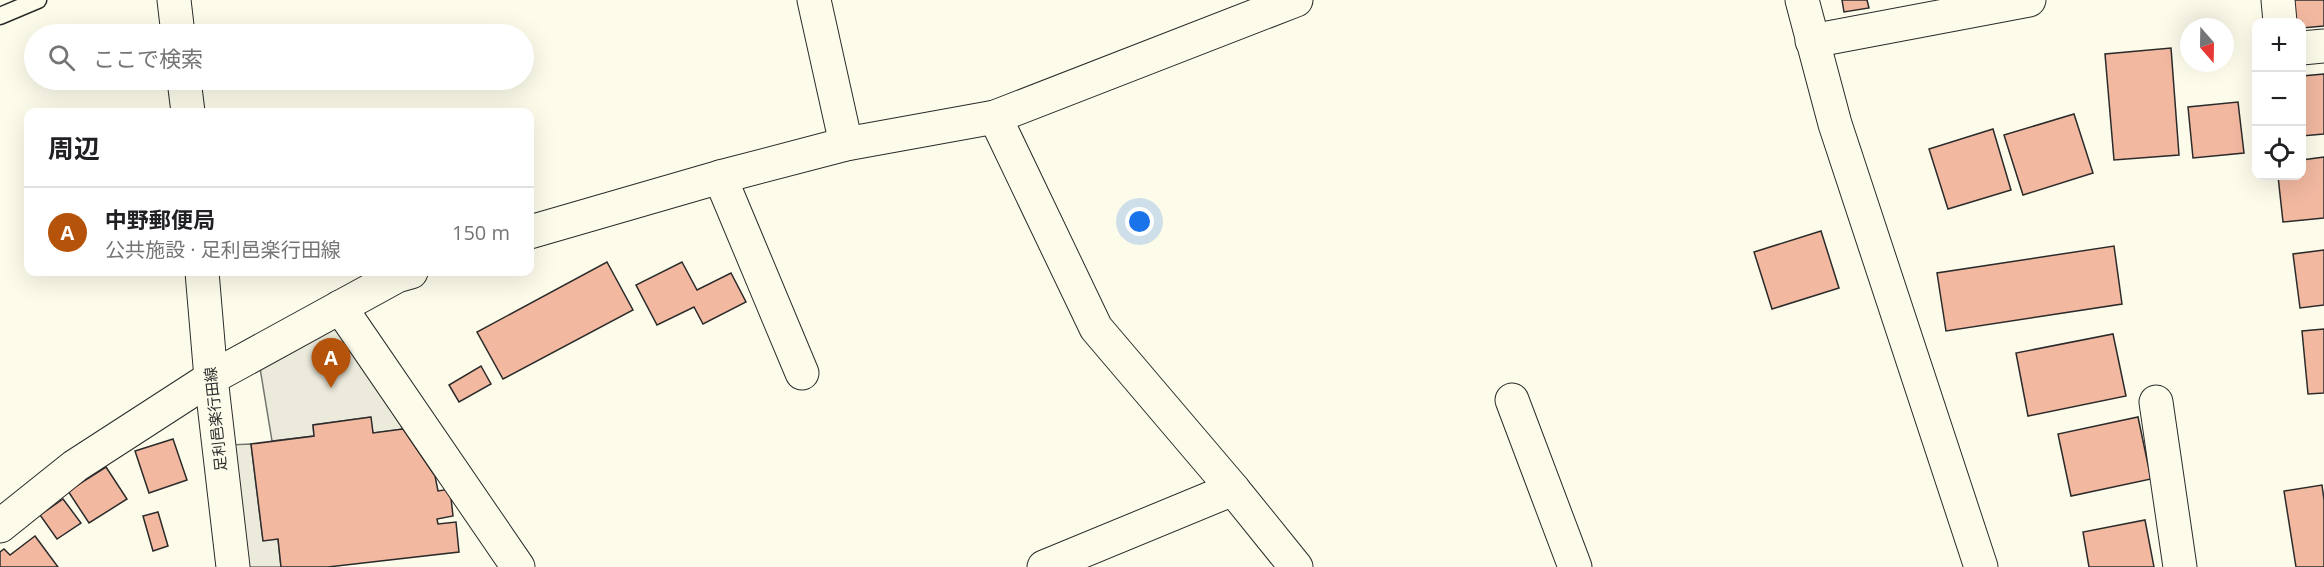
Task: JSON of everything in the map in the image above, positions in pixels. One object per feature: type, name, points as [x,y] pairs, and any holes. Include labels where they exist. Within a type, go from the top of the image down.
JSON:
[{"type":"street","points":[[174,0],[177,24]]},
{"type":"street","points":[[814,0],[846,144]]},
{"type":"street","points":[[534,231],[720,177],[846,144],[995,117],[1296,0]]},
{"type":"street","points":[[1802,0],[1835,124],[1981,567]]},
{"type":"street","points":[[1812,41],[2029,0]]},
{"type":"street","points":[[2278,0],[2280,18]]},
{"type":"street","points":[[2306,48],[2324,46]]},
{"type":"street","points":[[185,90],[188,108]]},
{"type":"street","points":[[995,117],[1096,328],[1296,567]]},
{"type":"street","points":[[720,177],[802,373]]},
{"type":"street","name":"足利邑楽行田線","points":[[202,276],[232,567]]},
{"type":"street","points":[[0,526],[75,466],[211,378],[397,276]]},
{"type":"street","points":[[340,307],[518,567]]},
{"type":"street","points":[[1512,400],[1575,567]]},
{"type":"street","points":[[2156,402],[2180,567]]},
{"type":"street","points":[[1044,567],[1233,489]]},
{"type":"lane","points":[[0,16],[38,0]]},
{"type":"shaded area","points":[[337,325],[403,429],[373,433],[370,417],[313,425],[314,436],[272,441],[260,368]]},
{"type":"shaded area","points":[[251,444],[263,540],[278,539],[281,567],[245,567],[229,445]]},
{"type":"building","points":[[1842,0],[1867,0],[1869,8],[1844,12]]},
{"type":"building","points":[[2293,0],[2324,0],[2324,26],[2306,28],[2306,18],[2295,18]]},
{"type":"building","points":[[2171,48],[2179,155],[2114,160],[2105,54]]},
{"type":"building","points":[[2324,74],[2324,134],[2306,136],[2306,76]]},
{"type":"building","points":[[2238,102],[2244,153],[2193,158],[2188,107]]},
{"type":"building","points":[[2074,114],[2093,173],[2023,195],[2004,135]]},
{"type":"building","points":[[1993,129],[2011,190],[1948,209],[1929,149]]},
{"type":"building","points":[[2324,157],[2324,218],[2283,222],[2278,180],[2306,180],[2306,159]]},
{"type":"building","points":[[1821,231],[1839,288],[1772,309],[1754,252]]},
{"type":"building","points":[[2114,246],[2122,304],[1946,331],[1937,273]]},
{"type":"building","points":[[2324,250],[2324,305],[2300,308],[2293,254]]},
{"type":"building","points":[[607,262],[633,310],[503,379],[477,332]]},
{"type":"building","points":[[682,262],[697,290],[731,273],[746,302],[703,324],[694,307],[657,325],[636,285]]},
{"type":"building","points":[[2324,329],[2324,393],[2308,394],[2302,331]]},
{"type":"building","points":[[2113,334],[2126,396],[2028,416],[2016,353]]},
{"type":"building","points":[[481,366],[491,384],[459,402],[449,385]]},
{"type":"building","points":[[371,417],[373,433],[403,429],[435,476],[438,491],[450,489],[453,516],[437,519],[438,524],[456,522],[459,552],[328,567],[281,567],[278,539],[263,541],[251,444],[314,436],[313,425]]},
{"type":"building","points":[[2138,417],[2151,479],[2071,496],[2058,434]]},
{"type":"building","points":[[173,439],[187,480],[149,493],[135,451]]},
{"type":"building","points":[[106,467],[127,499],[89,523],[68,491]]},
{"type":"building","points":[[2322,485],[2324,567],[2296,567],[2284,491]]},
{"type":"building","points":[[63,499],[81,523],[57,539],[40,515]]},
{"type":"building","points":[[158,512],[168,546],[153,551],[143,516]]},
{"type":"building","points":[[2145,520],[2154,567],[2089,567],[2083,532]]},
{"type":"building","points":[[35,536],[58,567],[0,567],[0,552],[4,549],[10,555]]},
{"type":"place","name":"中野郵便局","points":[[331,388]]}]
